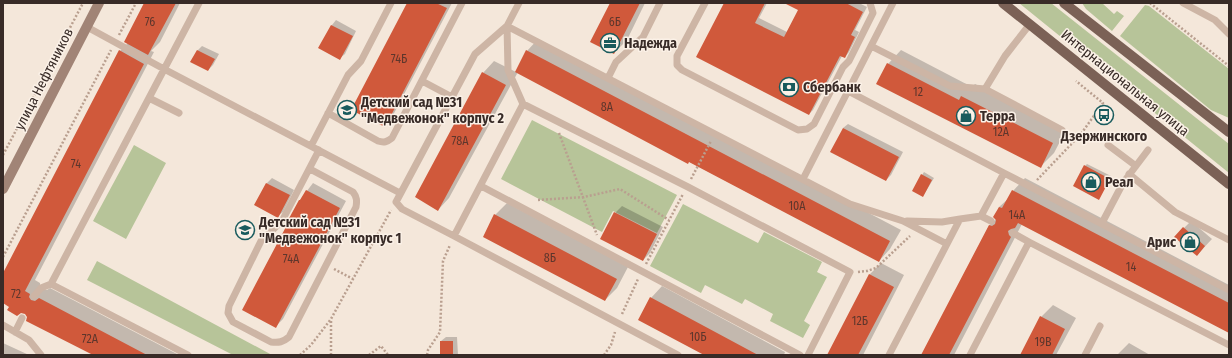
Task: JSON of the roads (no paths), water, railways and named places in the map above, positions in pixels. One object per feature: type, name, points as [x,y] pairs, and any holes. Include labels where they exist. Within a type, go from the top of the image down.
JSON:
[{"type":"main road","name":"улица Нефтяников","points":[[3,189],[99,3]]},
{"type":"main road","name":"Интернациональная улица","points":[[1003,3],[1229,184]]},
{"type":"main road","name":"Интернациональная улица","points":[[1066,4],[1229,132]]},
{"type":"lane","points":[[34,296],[41,288],[51,284],[199,3]]},
{"type":"lane","points":[[311,146],[348,75],[361,61],[391,3]]},
{"type":"lane","points":[[328,113],[384,143],[392,138],[462,3]]},
{"type":"lane","points":[[519,3],[507,26],[475,54],[396,202],[402,209],[678,355]]},
{"type":"lane","points":[[608,78],[616,62],[642,37],[660,3]]},
{"type":"lane","points":[[705,3],[677,56],[676,65],[682,70],[798,130],[807,129],[814,124],[843,67],[849,61],[873,13],[870,3]]},
{"type":"lane","points":[[803,179],[893,3]]},
{"type":"lane","points":[[1183,3],[1215,20],[1229,34]]},
{"type":"lane","points":[[985,90],[1005,56],[1030,24]]},
{"type":"lane","points":[[507,26],[850,204],[902,220],[924,222],[981,216],[991,221]]},
{"type":"lane","points":[[507,26],[508,70],[524,104],[688,187],[850,272],[808,355]]},
{"type":"lane","points":[[87,27],[400,193]]},
{"type":"lane","points":[[871,46],[950,86],[985,90],[1062,130]]},
{"type":"lane","points":[[422,81],[452,97]]},
{"type":"lane","points":[[848,91],[1229,290]]},
{"type":"lane","points":[[149,98],[180,113]]},
{"type":"lane","points":[[454,236],[524,104]]},
{"type":"lane","points":[[1108,145],[1136,166]]},
{"type":"lane","points":[[310,169],[353,192],[356,195],[356,207],[289,337],[283,342],[271,342],[234,322],[228,312],[229,306],[261,241],[282,221],[319,150]]},
{"type":"lane","points":[[1102,224],[1123,183],[1148,150]]},
{"type":"lane","points":[[981,216],[1004,173]]},
{"type":"lane","points":[[1129,174],[1175,212],[1229,240]]},
{"type":"lane","points":[[481,186],[800,355]]},
{"type":"lane","points":[[889,355],[960,219]]},
{"type":"lane","points":[[902,220],[947,244]]},
{"type":"lane","points":[[1013,233],[1229,345]]},
{"type":"lane","points":[[970,355],[1029,242]]},
{"type":"lane","points":[[51,284],[188,355]]},
{"type":"lane","points":[[15,332],[22,318]]},
{"type":"lane","points":[[3,325],[29,340],[41,355]]},
{"type":"lane","points":[[1085,355],[1100,326]]},
{"type":"place","name":"Надежда","points":[[610,43]]},
{"type":"place","name":"Сбербанк","points":[[789,87]]},
{"type":"place","name":"Детский сад №31 \"Медвежонок\" корпус 2","points":[[347,110]]},
{"type":"place","name":"Дзержинского","points":[[1104,115]]},
{"type":"place","name":"Терра","points":[[966,116]]},
{"type":"place","name":"Реал","points":[[1091,182]]},
{"type":"place","name":"Детский сад №31 \"Медвежонок\" корпус 1","points":[[245,230]]},
{"type":"place","name":"Арис","points":[[1190,242]]}]
